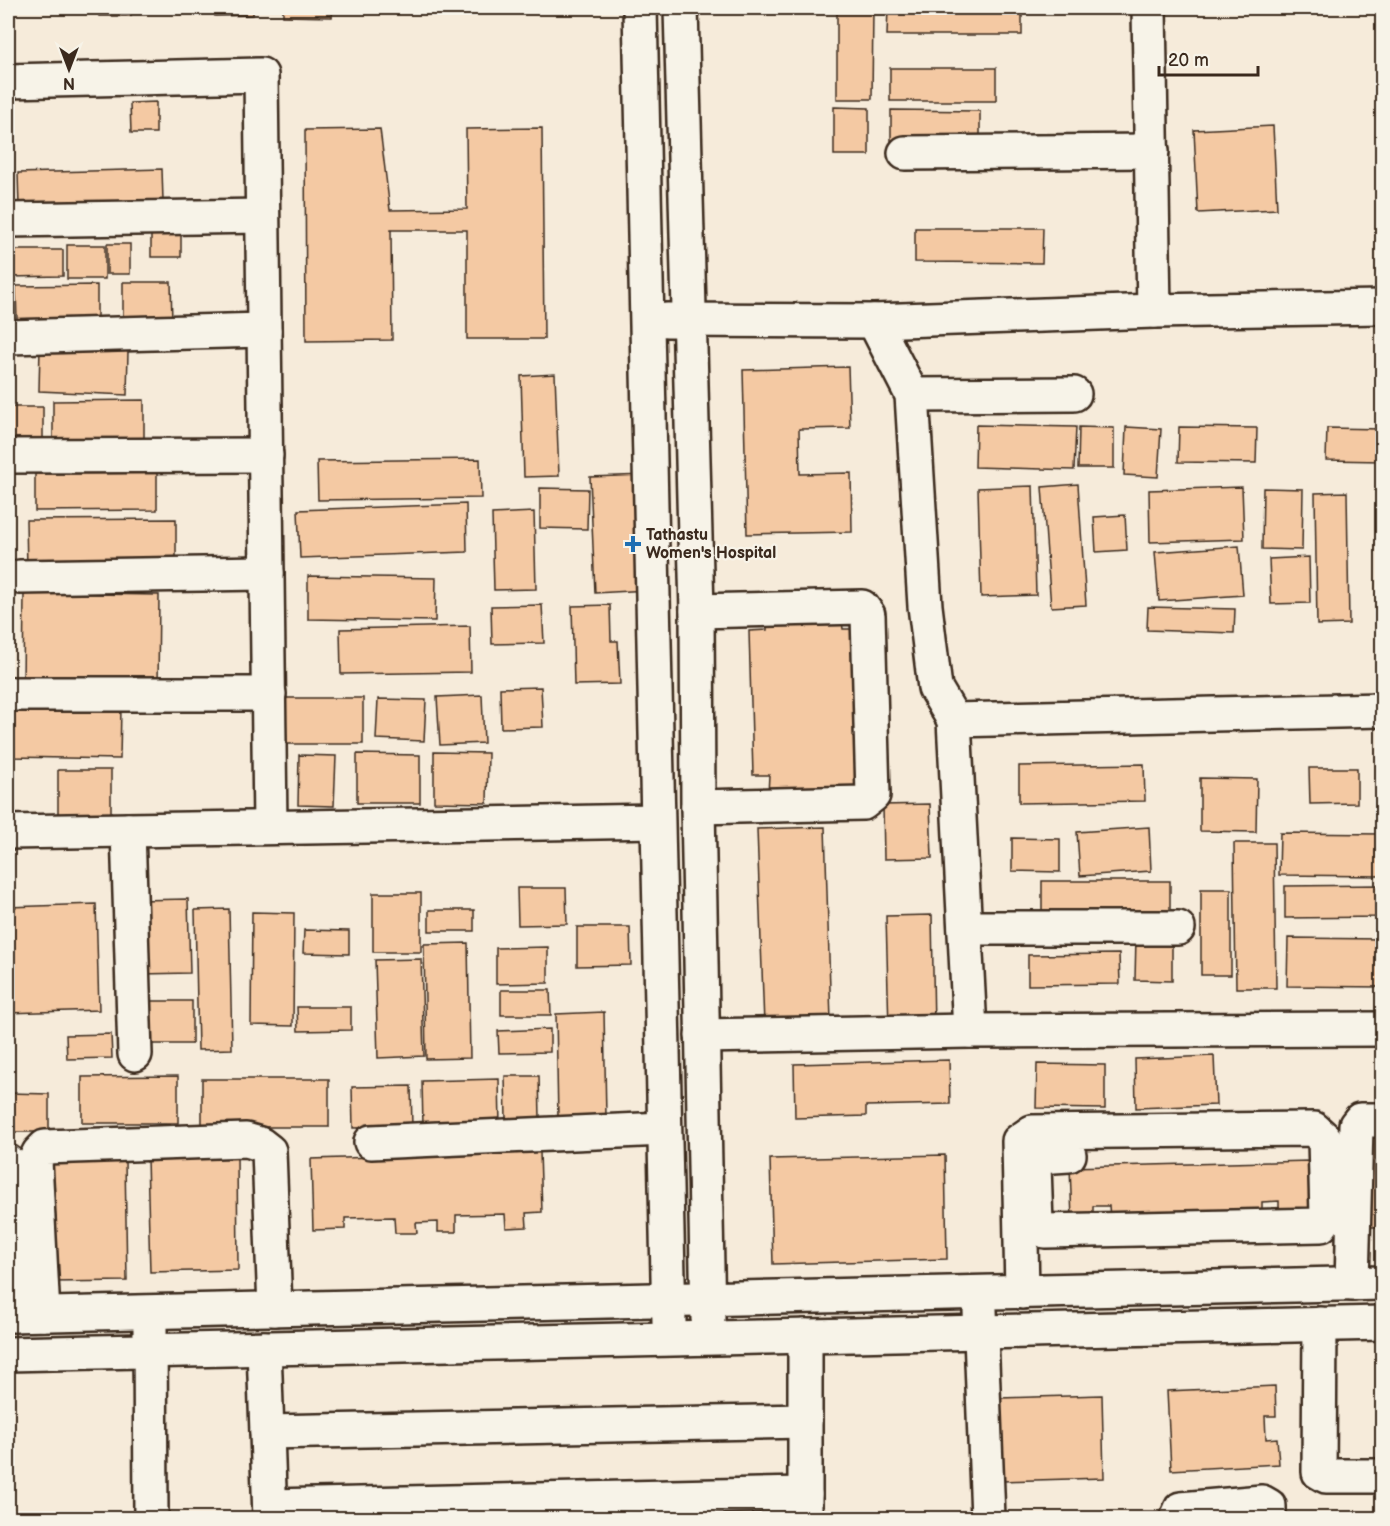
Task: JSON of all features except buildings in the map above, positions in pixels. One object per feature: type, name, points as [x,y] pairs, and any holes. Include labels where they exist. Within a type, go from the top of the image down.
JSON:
[{"type":"street","points":[[640,8],[669,1339]]},
{"type":"street","points":[[681,8],[697,611],[698,807],[709,1338]]},
{"type":"street","points":[[1149,8],[1154,311]]},
{"type":"street","points":[[8,81],[261,75],[270,827]]},
{"type":"street","points":[[905,153],[1152,151]]},
{"type":"street","points":[[8,220],[262,216]]},
{"type":"street","points":[[648,320],[874,321],[1154,311],[1383,308]]},
{"type":"street","points":[[874,321],[912,395],[925,606],[935,688],[954,720],[970,1031]]},
{"type":"street","points":[[8,337],[264,330]]},
{"type":"street","points":[[912,395],[1074,394]]},
{"type":"street","points":[[8,456],[266,455]]},
{"type":"street","points":[[20,577],[267,573]]},
{"type":"street","points":[[697,611],[862,607],[868,615],[873,795],[863,803],[698,807]]},
{"type":"street","points":[[9,694],[269,694]]},
{"type":"street","points":[[954,720],[1383,710]]},
{"type":"street","points":[[8,832],[657,821]]},
{"type":"street","points":[[128,830],[135,1054]]},
{"type":"street","points":[[965,928],[1178,928]]},
{"type":"street","points":[[702,1035],[1383,1029]]},
{"type":"street","points":[[22,1314],[1368,1284],[1356,1125],[1360,1120],[1383,1119]]},
{"type":"street","points":[[370,1142],[664,1130]]},
{"type":"street","points":[[1022,1292],[1019,1141],[1032,1132],[1314,1130],[1325,1139],[1327,1216],[1321,1225],[1045,1231],[1036,1225],[1034,1165],[1038,1157],[1069,1155]]},
{"type":"street","points":[[22,1314],[35,1161],[45,1146],[246,1140],[260,1144],[269,1151],[275,1309]]},
{"type":"street","points":[[8,1162],[16,1169],[18,1183],[22,1314]]},
{"type":"street","points":[[979,1292],[988,1518]]},
{"type":"street","points":[[150,1311],[151,1518]]},
{"type":"street","points":[[8,1354],[1383,1323]]},
{"type":"street","points":[[1320,1324],[1318,1472],[1326,1476],[1383,1476]]},
{"type":"street","points":[[264,1348],[270,1512],[805,1506],[805,1336]]},
{"type":"street","points":[[267,1432],[805,1421]]},
{"type":"street","points":[[1177,1518],[1180,1509],[1262,1502],[1269,1506],[1269,1518]]},
{"type":"place","name":"Tathastu Women's Hospital","points":[[633,544]]}]
